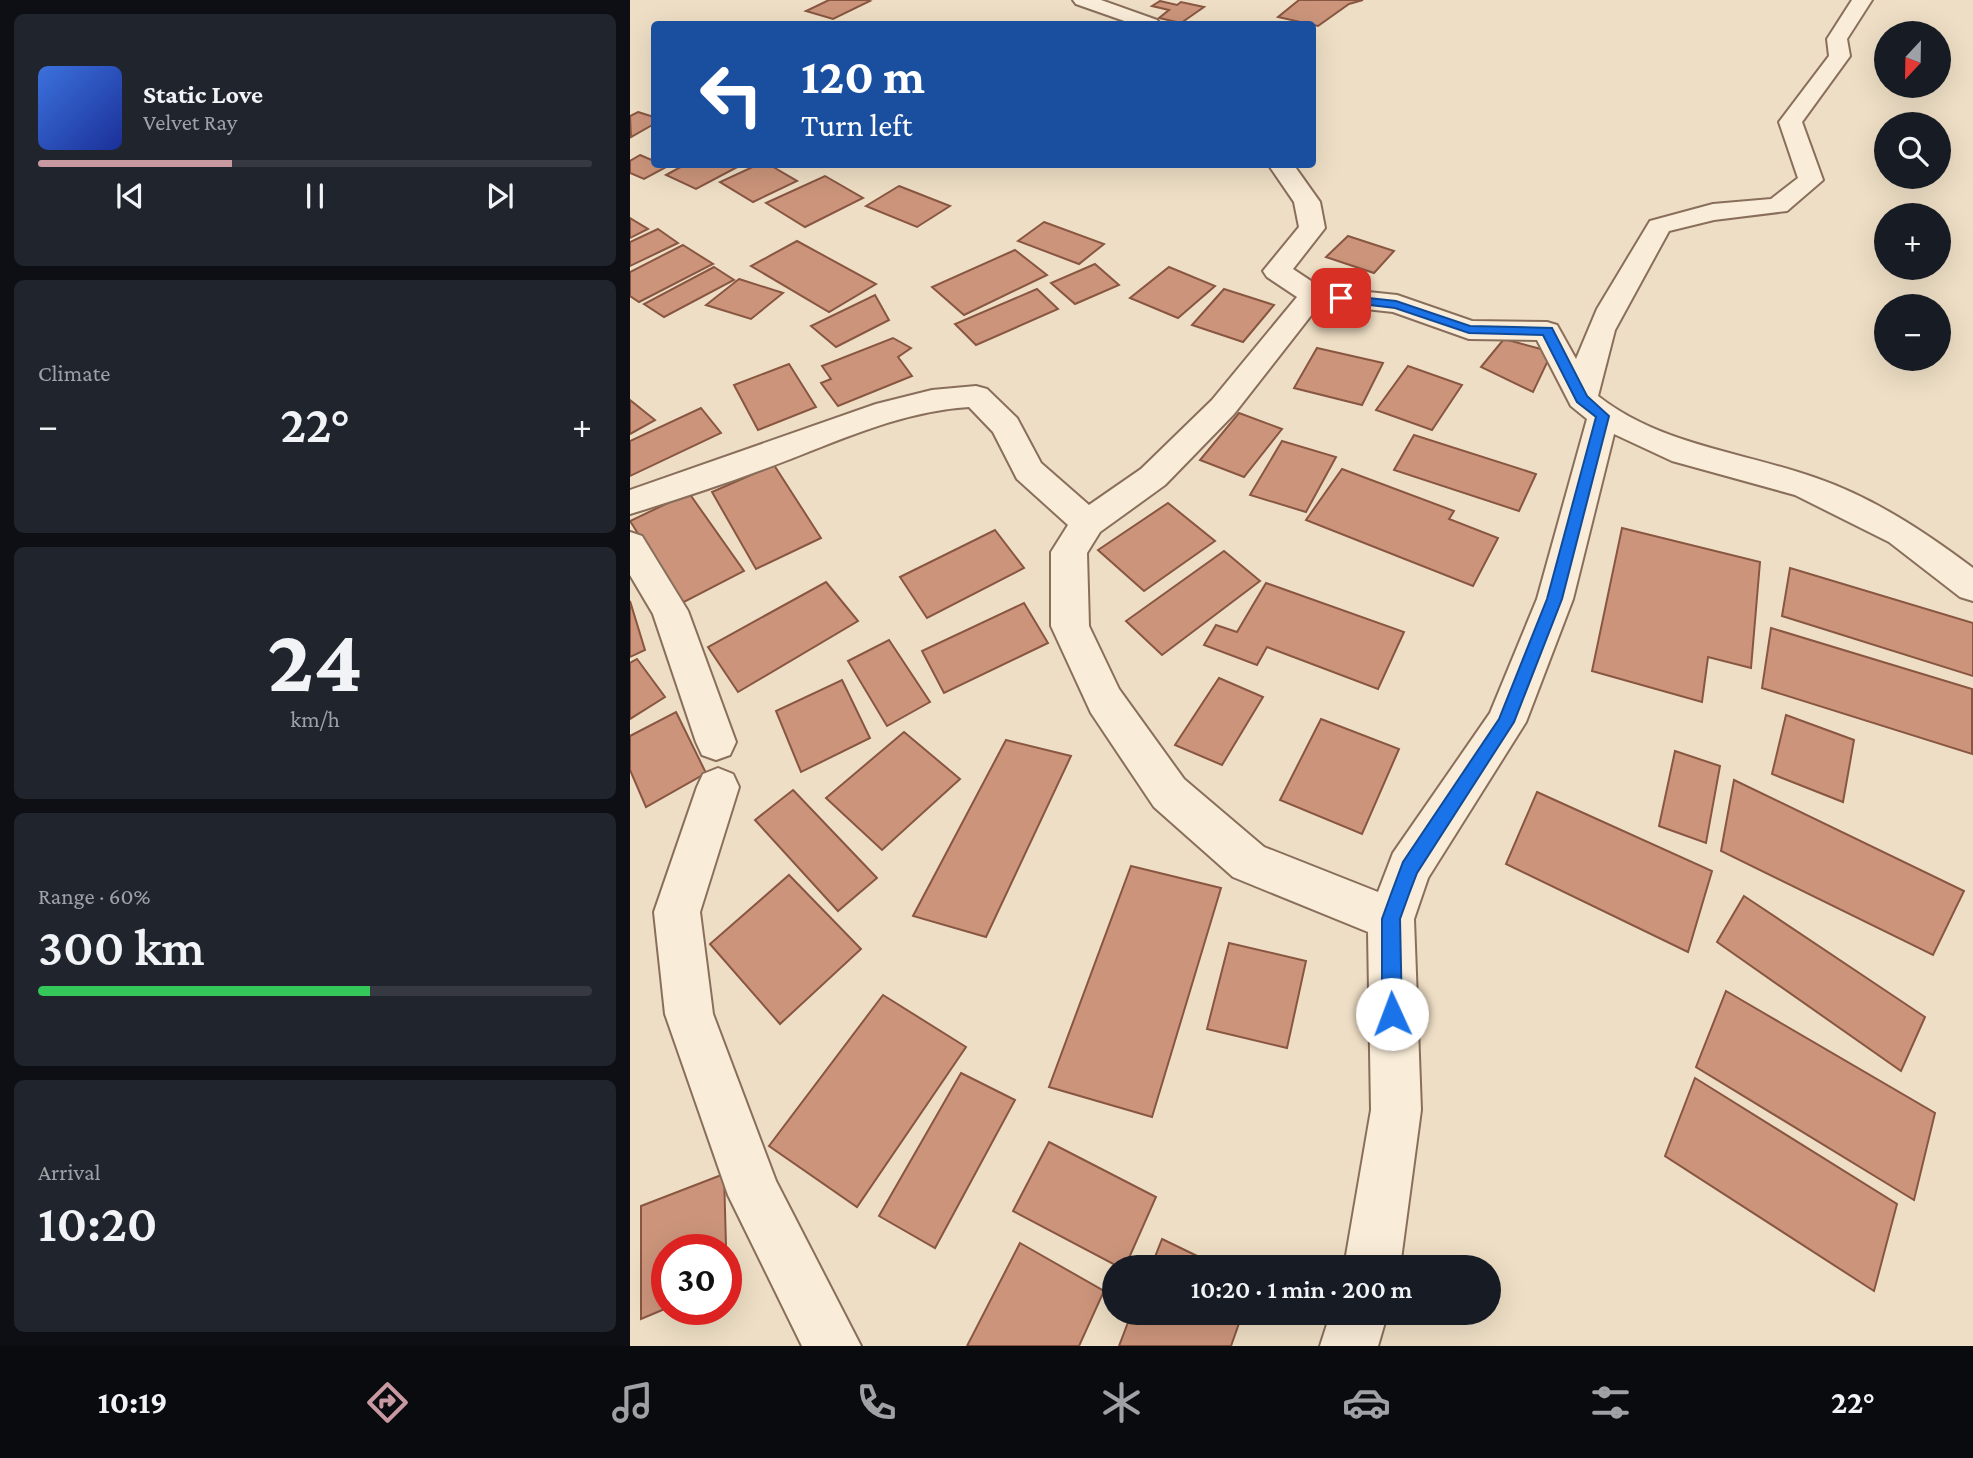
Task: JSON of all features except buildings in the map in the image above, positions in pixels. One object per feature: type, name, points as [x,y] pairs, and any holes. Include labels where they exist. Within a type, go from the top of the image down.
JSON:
[{"type":"street","points":[[1083,0],[1142,21]]},
{"type":"street","points":[[1374,1255],[1396,1110],[1391,919],[1409,868],[1506,722],[1555,599],[1592,407],[1597,342],[1605,321],[1644,257],[1659,226],[1713,212],[1778,206],[1811,180],[1790,122],[1840,56],[1837,38],[1862,0]]},
{"type":"street","points":[[1283,168],[1307,202],[1312,228],[1277,271],[1313,295],[1396,304],[1469,330],[1547,331],[1592,407],[1683,453],[1753,470],[1807,487],[1901,533],[1973,587]]},
{"type":"street","points":[[1313,295],[1223,407],[1153,477],[1088,523],[1069,552],[1070,626],[1105,701],[1169,793],[1249,862],[1391,919]]},
{"type":"street","points":[[630,502],[686,486],[862,420],[955,396],[976,396],[1006,426],[1029,471],[1088,523]]},
{"type":"street","points":[[630,545],[670,611],[717,764],[677,912],[688,1014],[755,1195],[832,1346]]},
{"type":"street","points":[[1349,1346],[1356,1325]]},
{"type":"route","points":[[1341,298],[1396,304],[1469,330],[1547,331],[1582,399],[1603,416],[1555,599],[1506,722],[1409,868],[1391,919],[1392,1014]]}]
